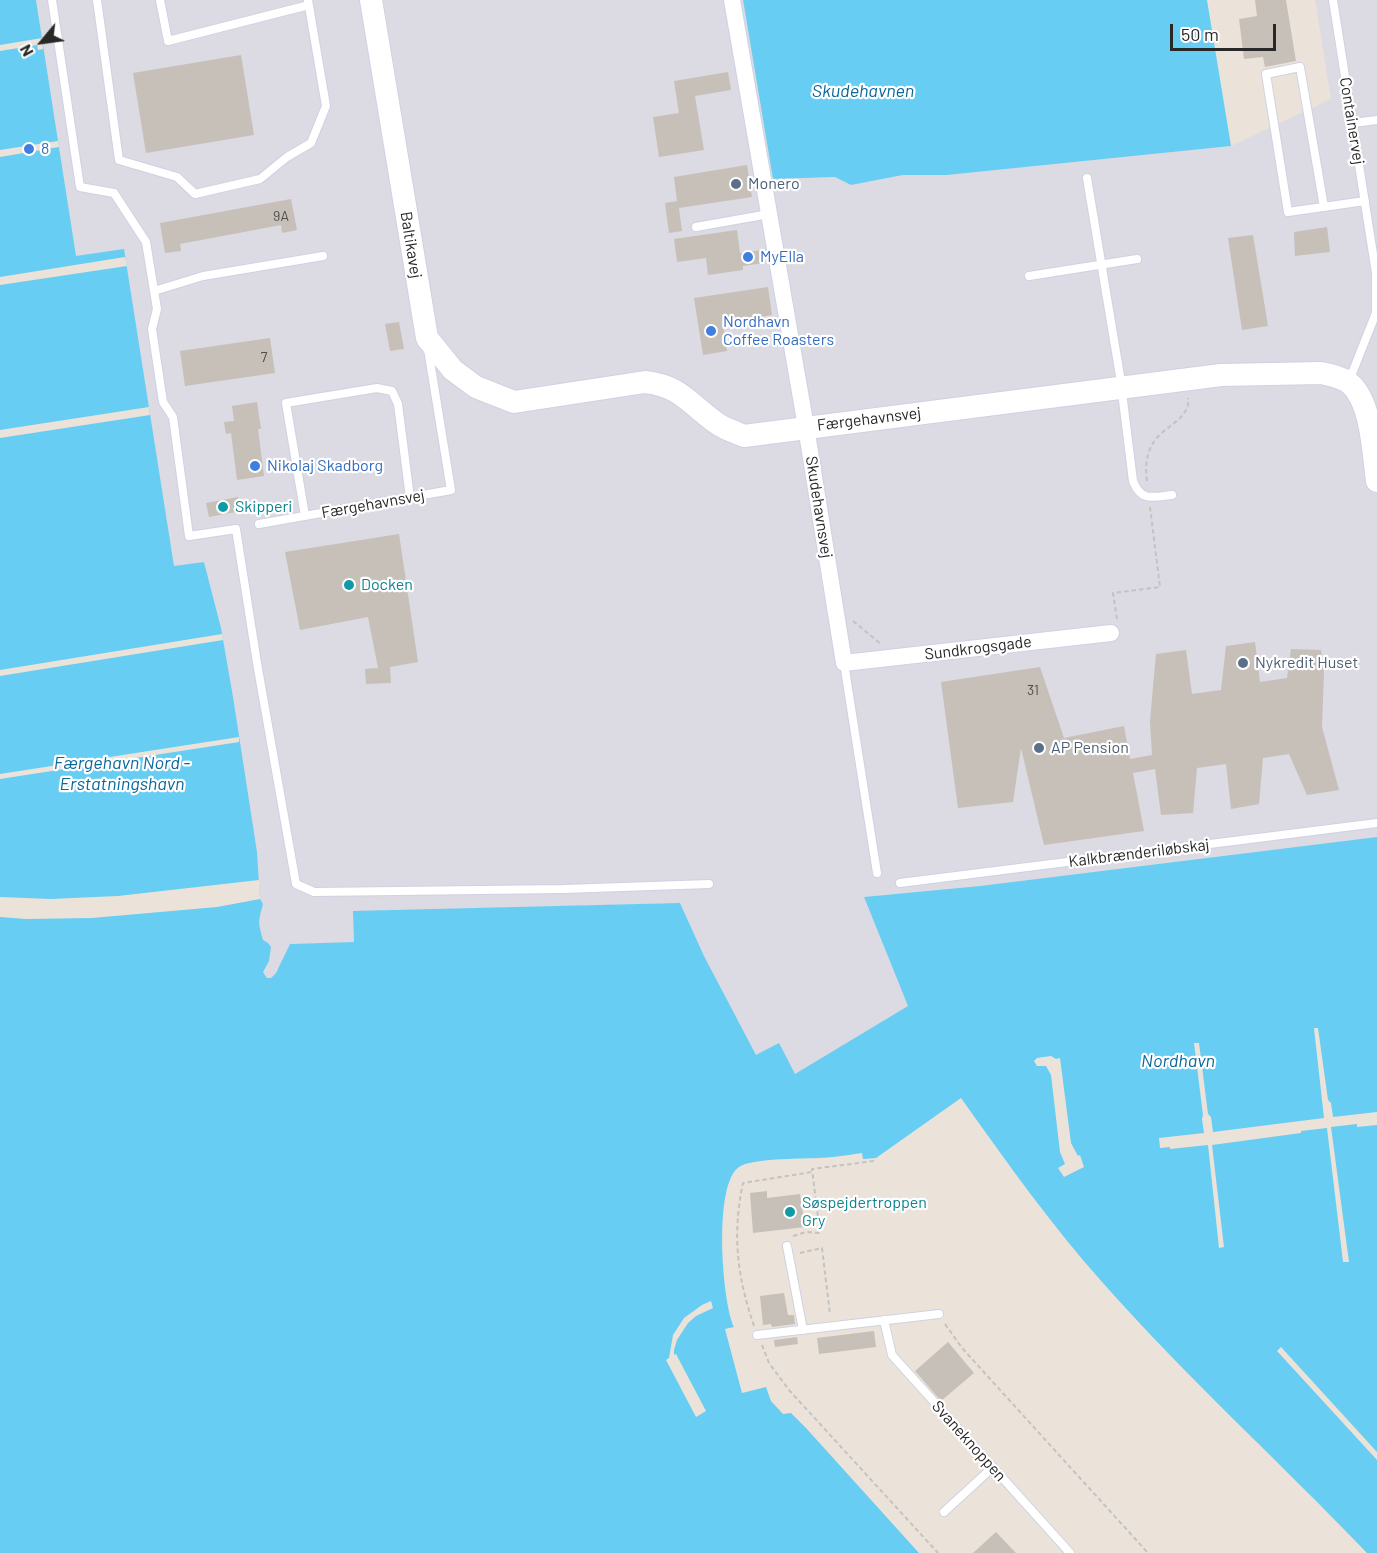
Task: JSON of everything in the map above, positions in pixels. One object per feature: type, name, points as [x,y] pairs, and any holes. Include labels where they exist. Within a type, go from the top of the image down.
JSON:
[{"type":"street","name":"Baltikavej","points":[[371,0],[427,338]]},
{"type":"street","name":"Skudehavnsvej","points":[[732,0],[806,427],[844,663]]},
{"type":"street","name":"Færgehavnsvej","points":[[427,338],[453,370],[476,387],[514,402],[645,382],[662,384],[679,392],[719,425],[744,435],[1221,375],[1321,373],[1348,382]]},
{"type":"street","points":[[1348,382],[1360,396],[1367,414],[1377,481]]},
{"type":"street","name":"Sundkrogsgade","points":[[844,663],[1111,633]]},
{"type":"lane","points":[[52,0],[80,187],[114,194],[146,242],[157,309],[152,329],[163,402],[173,417],[189,536],[236,529],[296,884],[314,892],[564,889],[709,884]]},
{"type":"lane","points":[[97,0],[119,160],[177,177],[195,194],[260,179],[287,157],[311,143],[326,106],[309,3],[168,40],[160,0]]},
{"type":"lane","name":"Containervej","points":[[1334,0],[1376,273],[1376,313],[1348,382]]},
{"type":"lane","points":[[1324,207],[1300,67],[1266,74],[1288,212],[1324,207],[1365,201]]},
{"type":"lane","points":[[1353,123],[1377,120]]},
{"type":"lane","points":[[1087,178],[1121,388],[1133,481],[1140,494],[1149,498],[1172,495]]},
{"type":"lane","points":[[696,227],[769,214]]},
{"type":"lane","points":[[154,291],[203,276],[323,256]]},
{"type":"lane","points":[[1029,276],[1137,259]]},
{"type":"lane","name":"Baltikavej","points":[[427,338],[451,490]]},
{"type":"lane","points":[[306,516],[286,404],[297,401],[377,388],[392,391],[398,404],[410,498]]},
{"type":"lane","name":"Færgehavnsvej","points":[[259,524],[451,490]]},
{"type":"lane","name":"Skudehavnsvej","points":[[844,663],[877,873]]},
{"type":"lane","name":"Kalkbrænderiløbskaj","points":[[900,884],[1377,823]]},
{"type":"lane","points":[[787,1246],[803,1330]]},
{"type":"lane","points":[[757,1335],[939,1314]]},
{"type":"lane","name":"Svaneknoppen","points":[[884,1320],[892,1355],[1070,1553]]},
{"type":"lane","points":[[944,1512],[993,1467]]},
{"type":"path","points":[[1111,633],[1118,622],[1113,593],[1160,587],[1145,466],[1156,438],[1185,413],[1189,404],[1185,380]]},
{"type":"path","points":[[835,606],[897,657]]},
{"type":"path","points":[[874,1161],[812,1169],[812,1172],[743,1183],[738,1208],[736,1240],[740,1278],[757,1335],[770,1363],[789,1390],[938,1553]]},
{"type":"path","points":[[812,1172],[820,1233],[808,1232],[796,1235],[788,1240],[787,1246],[800,1253],[822,1248],[832,1326]]},
{"type":"path","points":[[939,1314],[962,1348],[1148,1553]]},
{"type":"shaded area","points":[[36,0],[743,0],[773,179],[835,177],[851,185],[903,175],[947,175],[1231,146],[1331,99],[1315,0],[1377,0],[1377,837],[980,886],[864,897],[908,1006],[876,1158],[863,1159],[862,1153],[814,1159],[756,1056],[704,956],[680,903],[353,912],[355,942],[290,944],[276,973],[268,978],[263,972],[263,940],[257,921],[261,912],[257,852],[221,628],[204,562],[174,567],[124,250],[76,257]]},
{"type":"water","points":[[0,0],[36,0],[76,256],[124,249],[174,566],[204,562],[221,628],[257,852],[260,899],[263,904],[259,925],[263,940],[271,947],[269,961],[263,972],[267,978],[271,978],[276,973],[290,944],[354,942],[353,911],[680,903],[704,956],[756,1055],[779,1043],[795,1074],[908,1006],[864,897],[980,886],[1377,837],[1377,1553],[1367,1553],[1135,1318],[1047,1216],[961,1098],[876,1158],[863,1159],[862,1153],[827,1158],[765,1160],[739,1167],[731,1178],[723,1219],[723,1270],[734,1327],[725,1329],[742,1393],[766,1387],[771,1401],[783,1414],[791,1413],[806,1428],[919,1553],[0,1553]]},
{"type":"water","name":"Skudehavnen","points":[[743,0],[1207,0],[1231,146],[947,175],[903,175],[851,185],[835,177],[773,179]]},
{"type":"pier","points":[[42,38],[43,49],[38,50],[37,45],[0,51],[0,45]]},
{"type":"pier","name":"8","points":[[58,141],[59,147],[0,157],[0,150]]},
{"type":"pier","points":[[125,257],[127,266],[0,285],[0,277]]},
{"type":"pier","points":[[149,407],[150,415],[0,438],[0,430]]},
{"type":"pier","points":[[222,634],[223,640],[0,676],[0,670]]},
{"type":"pier","points":[[239,737],[239,742],[0,779],[0,774]]},
{"type":"pier","points":[[259,880],[260,899],[217,907],[92,918],[0,917],[0,897],[51,899],[118,896]]},
{"type":"pier","points":[[1314,1028],[1318,1028],[1328,1100],[1331,1103],[1333,1117],[1377,1112],[1377,1125],[1357,1127],[1357,1124],[1331,1127],[1349,1262],[1343,1262],[1327,1128],[1212,1145],[1224,1247],[1219,1248],[1208,1145],[1160,1148],[1159,1138],[1204,1133],[1194,1043],[1199,1043],[1208,1114],[1211,1117],[1213,1132],[1324,1118]]},
{"type":"pier","points":[[1051,1056],[1056,1059],[1060,1058],[1071,1143],[1078,1156],[1080,1155],[1084,1167],[1064,1177],[1058,1168],[1065,1164],[1060,1152],[1051,1075],[1046,1066],[1037,1066],[1034,1061],[1037,1058]]},
{"type":"pier","points":[[711,1301],[713,1308],[696,1316],[688,1323],[677,1340],[674,1350],[674,1355],[676,1354],[706,1411],[696,1417],[666,1360],[669,1358],[673,1335],[684,1318]]},
{"type":"pier","points":[[1281,1347],[1377,1452],[1377,1460],[1277,1351]]},
{"type":"building","points":[[1255,0],[1286,0],[1296,61],[1265,67],[1263,57],[1244,59],[1239,19],[1257,16]]},
{"type":"building","points":[[241,55],[254,135],[146,153],[133,73]]},
{"type":"building","points":[[728,72],[731,90],[695,96],[704,150],[659,157],[653,117],[679,113],[674,81]]},
{"type":"building","points":[[747,165],[752,197],[679,208],[682,231],[669,233],[665,203],[677,201],[674,177]]},
{"type":"building","points":[[291,199],[297,230],[282,233],[281,225],[180,244],[181,251],[165,253],[160,223]]},
{"type":"building","points":[[1327,227],[1330,252],[1295,256],[1294,232]]},
{"type":"building","points":[[737,230],[740,253],[762,250],[764,263],[743,266],[743,270],[708,275],[706,258],[677,262],[674,239]]},
{"type":"building","points":[[1253,235],[1268,326],[1242,330],[1228,238]]},
{"type":"building","points":[[768,287],[772,315],[723,323],[727,351],[703,355],[694,298]]},
{"type":"building","points":[[399,322],[404,349],[390,351],[385,324]]},
{"type":"building","points":[[270,338],[275,373],[185,386],[180,351]]},
{"type":"building","points":[[257,402],[264,476],[237,480],[231,433],[226,434],[224,422],[234,421],[232,406]]},
{"type":"building","name":"Skipperi","points":[[238,497],[241,511],[209,517],[206,503]]},
{"type":"building","name":"Docken","points":[[399,534],[418,662],[390,667],[391,683],[366,684],[365,669],[378,668],[368,617],[300,630],[285,552]]},
{"type":"building","points":[[1255,642],[1260,682],[1287,678],[1291,649],[1321,650],[1324,673],[1322,727],[1339,790],[1307,795],[1289,754],[1263,758],[1259,804],[1231,809],[1226,764],[1197,768],[1193,813],[1161,815],[1155,769],[1133,773],[1144,831],[1044,845],[1021,748],[1013,802],[958,808],[941,682],[1040,667],[1064,738],[1124,726],[1130,759],[1152,755],[1150,721],[1156,654],[1186,650],[1192,694],[1221,690],[1226,646]]},
{"type":"building","points":[[767,1191],[767,1198],[800,1194],[805,1227],[753,1233],[750,1193]]},
{"type":"building","points":[[784,1293],[788,1315],[794,1315],[795,1324],[772,1327],[771,1324],[763,1325],[760,1296]]},
{"type":"building","points":[[874,1331],[876,1347],[819,1354],[817,1338]]},
{"type":"building","points":[[797,1337],[798,1344],[775,1347],[774,1340]]},
{"type":"building","points":[[948,1342],[974,1373],[941,1401],[915,1371]]},
{"type":"building","points":[[996,1532],[1016,1553],[973,1553]]},
{"type":"place","name":"8","points":[[29,149]]},
{"type":"place","name":"Monero","points":[[736,184]]},
{"type":"place","name":"MyElla","points":[[748,257]]},
{"type":"place","name":"Nordhavn Coffee Roasters","points":[[711,331]]},
{"type":"place","name":"Nikolaj Skadborg","points":[[255,466]]},
{"type":"place","name":"Skipperi","points":[[223,507]]},
{"type":"place","name":"Docken","points":[[349,585]]},
{"type":"place","name":"Nykredit Huset","points":[[1243,663]]},
{"type":"place","name":"AP Pension","points":[[1039,748]]},
{"type":"place","name":"Søspejdertroppen Gry","points":[[790,1212]]},
{"type":"water label","name":"Færgehavn Nord - Erstatningshavn","points":[[122,774]]},
{"type":"water label","name":"Nordhavn","points":[[1178,1061]]}]
